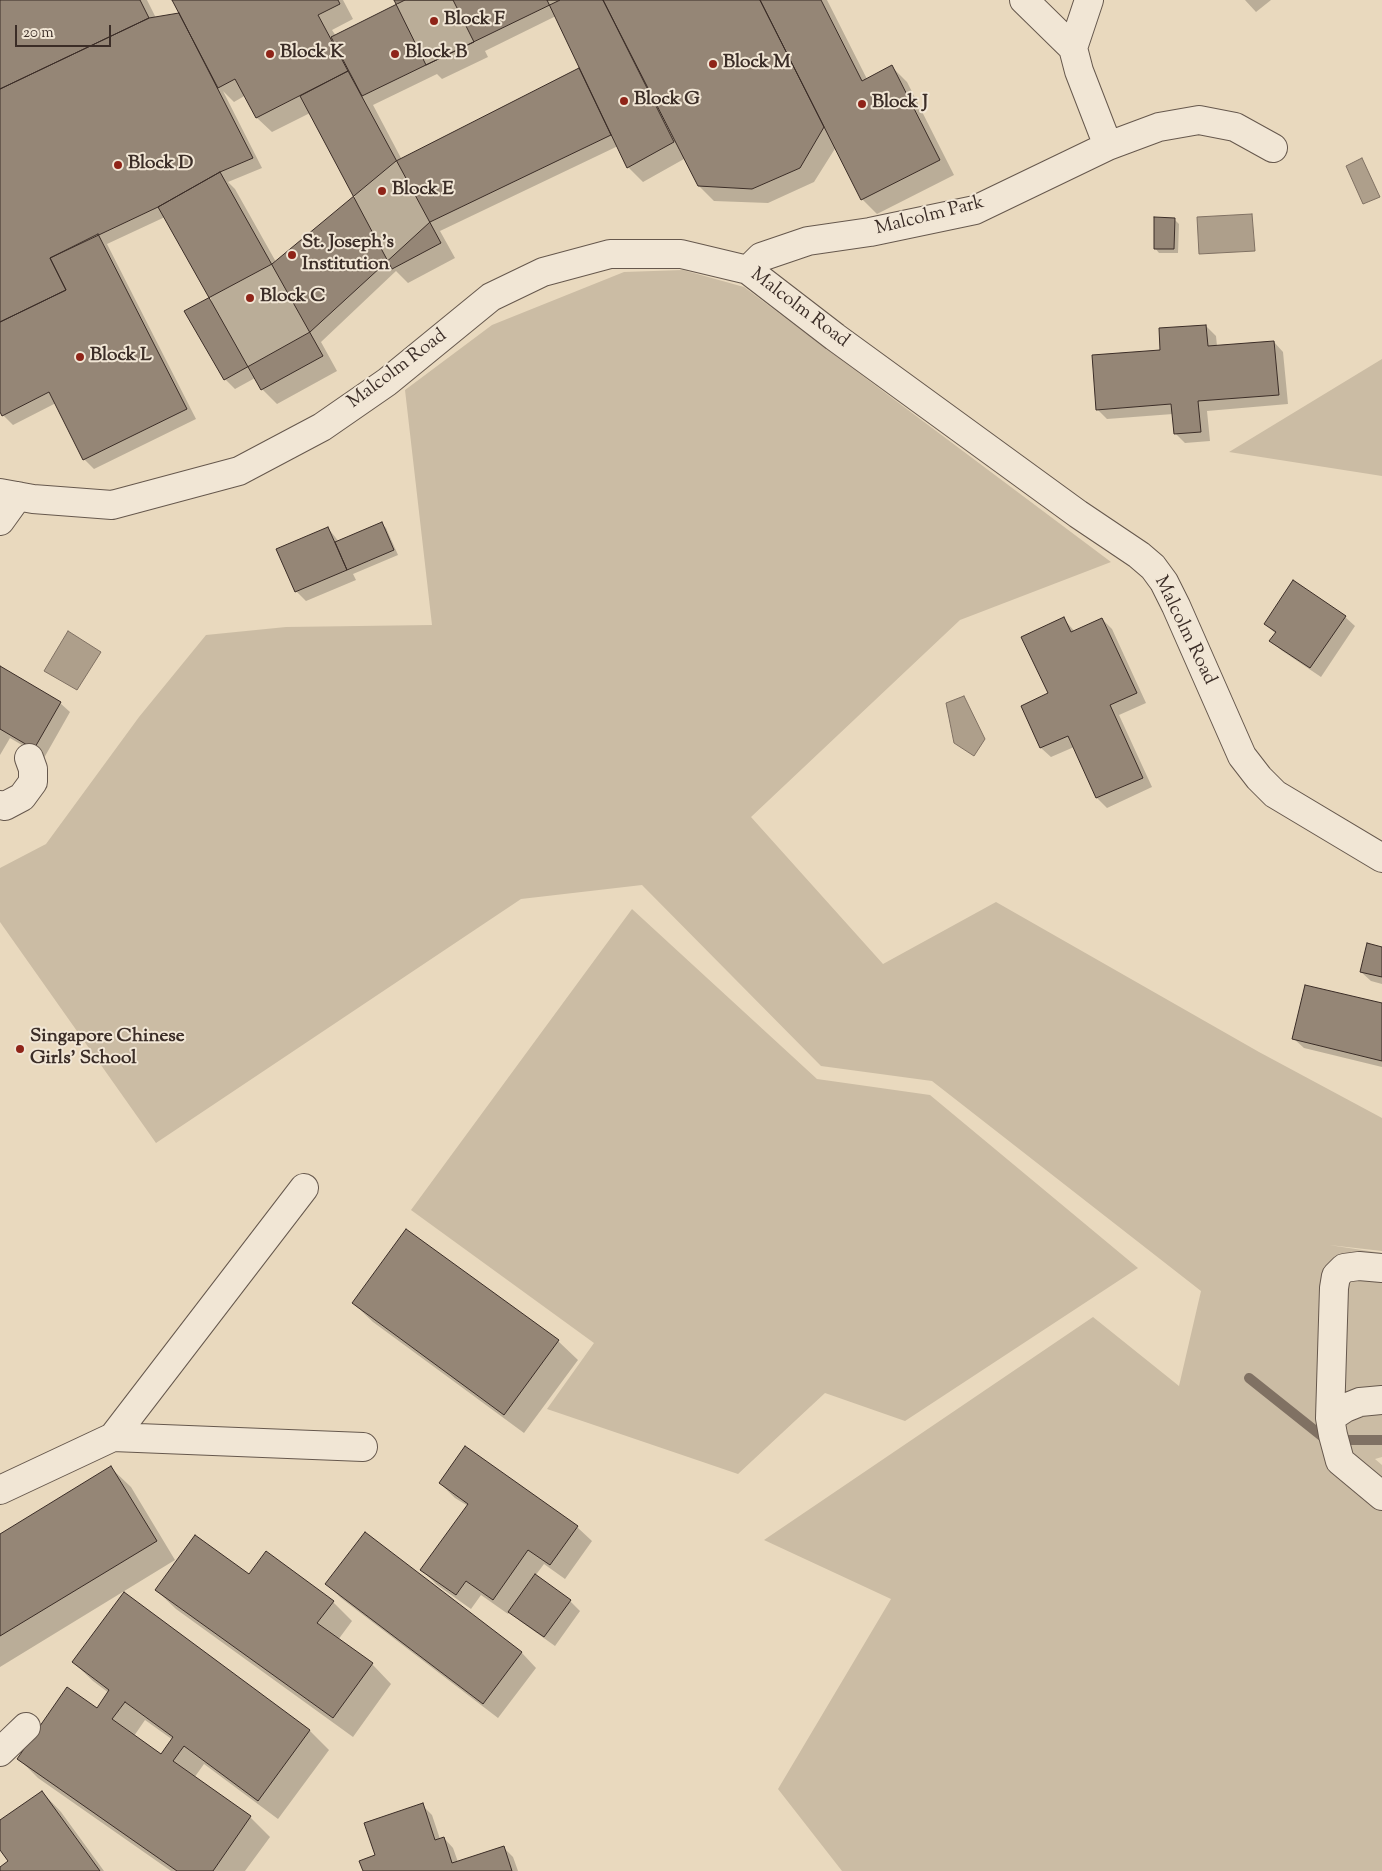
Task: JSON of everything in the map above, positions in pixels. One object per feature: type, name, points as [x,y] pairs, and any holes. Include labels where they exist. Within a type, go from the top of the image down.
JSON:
[{"type":"street","points":[[1024,0],[1073,48],[1079,72],[1108,146]]},
{"type":"street","points":[[1073,48],[1090,0]]},
{"type":"street","name":"Malcolm Park","points":[[748,270],[762,257],[808,241],[870,232],[975,210],[1108,146],[1159,128],[1199,120],[1234,127],[1274,148]]},
{"type":"street","name":"Malcolm Road","points":[[9,494],[112,505],[239,471],[322,427],[387,382],[492,297],[542,272],[610,254],[681,254],[748,270],[835,337],[1078,514],[1139,555],[1153,567],[1164,582],[1176,606],[1242,756],[1275,794],[1382,858]]},
{"type":"street","points":[[0,521],[9,494]]},
{"type":"street","points":[[0,805],[5,806],[22,797],[33,782],[34,769],[30,758]]},
{"type":"street","points":[[0,1490],[112,1437],[304,1188]]},
{"type":"street","points":[[1382,1268],[1360,1266],[1344,1268],[1336,1276],[1333,1297],[1331,1419],[1340,1461],[1382,1496]]},
{"type":"street","points":[[1331,1419],[1338,1412],[1360,1402],[1382,1400]]},
{"type":"street","points":[[112,1437],[363,1447]]},
{"type":"street","points":[[0,1752],[26,1727]]},
{"type":"shaded area","points":[[1362,158],[1380,197],[1363,204],[1346,166]]},
{"type":"shaded area","points":[[1252,214],[1255,251],[1199,254],[1197,217]]},
{"type":"shaded area","points":[[683,270],[744,287],[1111,562],[960,620],[751,817],[883,964],[996,902],[1259,1052],[1382,1118],[1382,1251],[1329,1245],[1382,1253],[1382,1457],[1375,1459],[1382,1465],[1382,1871],[842,1871],[778,1789],[891,1599],[764,1540],[1093,1317],[1179,1386],[1201,1291],[932,1081],[821,1066],[642,885],[521,899],[156,1143],[0,922],[0,868],[46,844],[139,717],[206,635],[286,627],[432,625],[405,390],[492,325],[624,272]]},
{"type":"shaded area","points":[[1382,359],[1382,476],[1229,452]]},
{"type":"shaded area","points":[[68,631],[101,652],[77,690],[44,671]]},
{"type":"shaded area","points":[[964,696],[985,739],[974,756],[954,743],[946,703]]},
{"type":"shaded area","points":[[632,909],[817,1079],[930,1095],[1138,1268],[905,1421],[825,1393],[738,1474],[547,1409],[594,1343],[411,1210]]},
{"type":"building","points":[[0,0],[140,0],[149,18],[0,89]]},
{"type":"building","name":"Block K","points":[[172,0],[338,0],[340,4],[318,15],[348,71],[256,118],[235,79],[218,88]]},
{"type":"building","name":"Block F","points":[[394,0],[453,0],[474,42],[426,65]]},
{"type":"building","name":"Block B","points":[[405,0],[560,0],[362,96],[331,37]]},
{"type":"building","name":"Block G","points":[[547,0],[603,0],[674,142],[627,168]]},
{"type":"building","name":"Block M","points":[[603,0],[760,0],[824,127],[800,168],[752,189],[698,186]]},
{"type":"building","name":"Block J","points":[[760,0],[821,0],[862,81],[892,65],[940,160],[861,200]]},
{"type":"building","name":"Block D","points":[[179,13],[253,158],[220,172],[158,207],[50,258],[66,290],[0,322],[0,89],[149,18]]},
{"type":"building","points":[[579,68],[611,135],[430,222],[310,332],[224,380],[184,311],[272,264],[396,161]]},
{"type":"building","name":"Block E","points":[[348,71],[441,243],[392,269],[300,96]]},
{"type":"building","name":"Block C","points":[[220,172],[323,356],[261,390],[158,207]]},
{"type":"building","points":[[1154,217],[1175,218],[1174,249],[1154,249]]},
{"type":"building","name":"Block L","points":[[98,234],[187,409],[83,460],[49,392],[2,416],[0,412],[0,322],[66,290],[50,258]]},
{"type":"building","points":[[1206,325],[1208,346],[1274,341],[1279,395],[1198,401],[1201,432],[1174,434],[1171,404],[1096,410],[1092,355],[1160,350],[1159,328]]},
{"type":"building","points":[[382,522],[394,550],[347,570],[335,542]]},
{"type":"building","points":[[328,527],[347,570],[295,592],[276,549]]},
{"type":"building","points":[[1293,580],[1346,616],[1310,668],[1269,641],[1276,632],[1264,624]]},
{"type":"building","points":[[1064,617],[1071,632],[1102,618],[1137,693],[1110,705],[1143,778],[1096,798],[1068,736],[1040,748],[1021,706],[1048,693],[1021,637]]},
{"type":"building","points":[[0,666],[61,702],[34,749],[0,729]]},
{"type":"building","points":[[1367,943],[1382,947],[1382,977],[1360,972]]},
{"type":"building","points":[[1305,985],[1382,1003],[1382,1061],[1292,1039]]},
{"type":"building","points":[[406,1229],[559,1340],[504,1415],[352,1303]]},
{"type":"building","points":[[465,1446],[578,1526],[550,1565],[528,1550],[493,1600],[466,1581],[456,1595],[420,1570],[468,1504],[439,1483]]},
{"type":"building","points":[[111,1466],[157,1541],[0,1636],[0,1534]]},
{"type":"building","points":[[365,1532],[522,1652],[483,1704],[325,1584]]},
{"type":"building","points":[[195,1535],[249,1574],[266,1551],[334,1601],[317,1623],[373,1663],[333,1718],[155,1590]]},
{"type":"building","points":[[535,1574],[571,1600],[544,1637],[508,1612]]},
{"type":"building","points":[[124,1592],[310,1730],[258,1801],[184,1746],[173,1761],[251,1816],[213,1871],[177,1871],[17,1759],[67,1687],[97,1708],[109,1690],[72,1662]],"holes":[[[125,1702],[173,1737],[161,1754],[112,1719]]]},
{"type":"building","points":[[42,1791],[100,1871],[0,1871],[0,1867],[8,1861],[0,1850],[0,1820]]},
{"type":"building","points":[[423,1803],[435,1840],[444,1837],[452,1863],[504,1846],[512,1871],[363,1871],[359,1861],[375,1855],[364,1823]]},
{"type":"waterway","points":[[1249,1378],[1328,1441]]},
{"type":"waterway","points":[[1336,1440],[1382,1440]]},
{"type":"place","name":"Block F","points":[[434,21]]},
{"type":"place","name":"Block K","points":[[270,54]]},
{"type":"place","name":"Block B","points":[[395,54]]},
{"type":"place","name":"Block M","points":[[713,64]]},
{"type":"place","name":"Block G","points":[[624,101]]},
{"type":"place","name":"Block J","points":[[862,104]]},
{"type":"place","name":"Block D","points":[[118,165]]},
{"type":"place","name":"Block E","points":[[382,191]]},
{"type":"place","name":"St. Joseph's Institution","points":[[292,255]]},
{"type":"place","name":"Block C","points":[[250,298]]},
{"type":"place","name":"Block L","points":[[80,357]]},
{"type":"place","name":"Singapore Chinese Girls' School","points":[[20,1049]]}]
